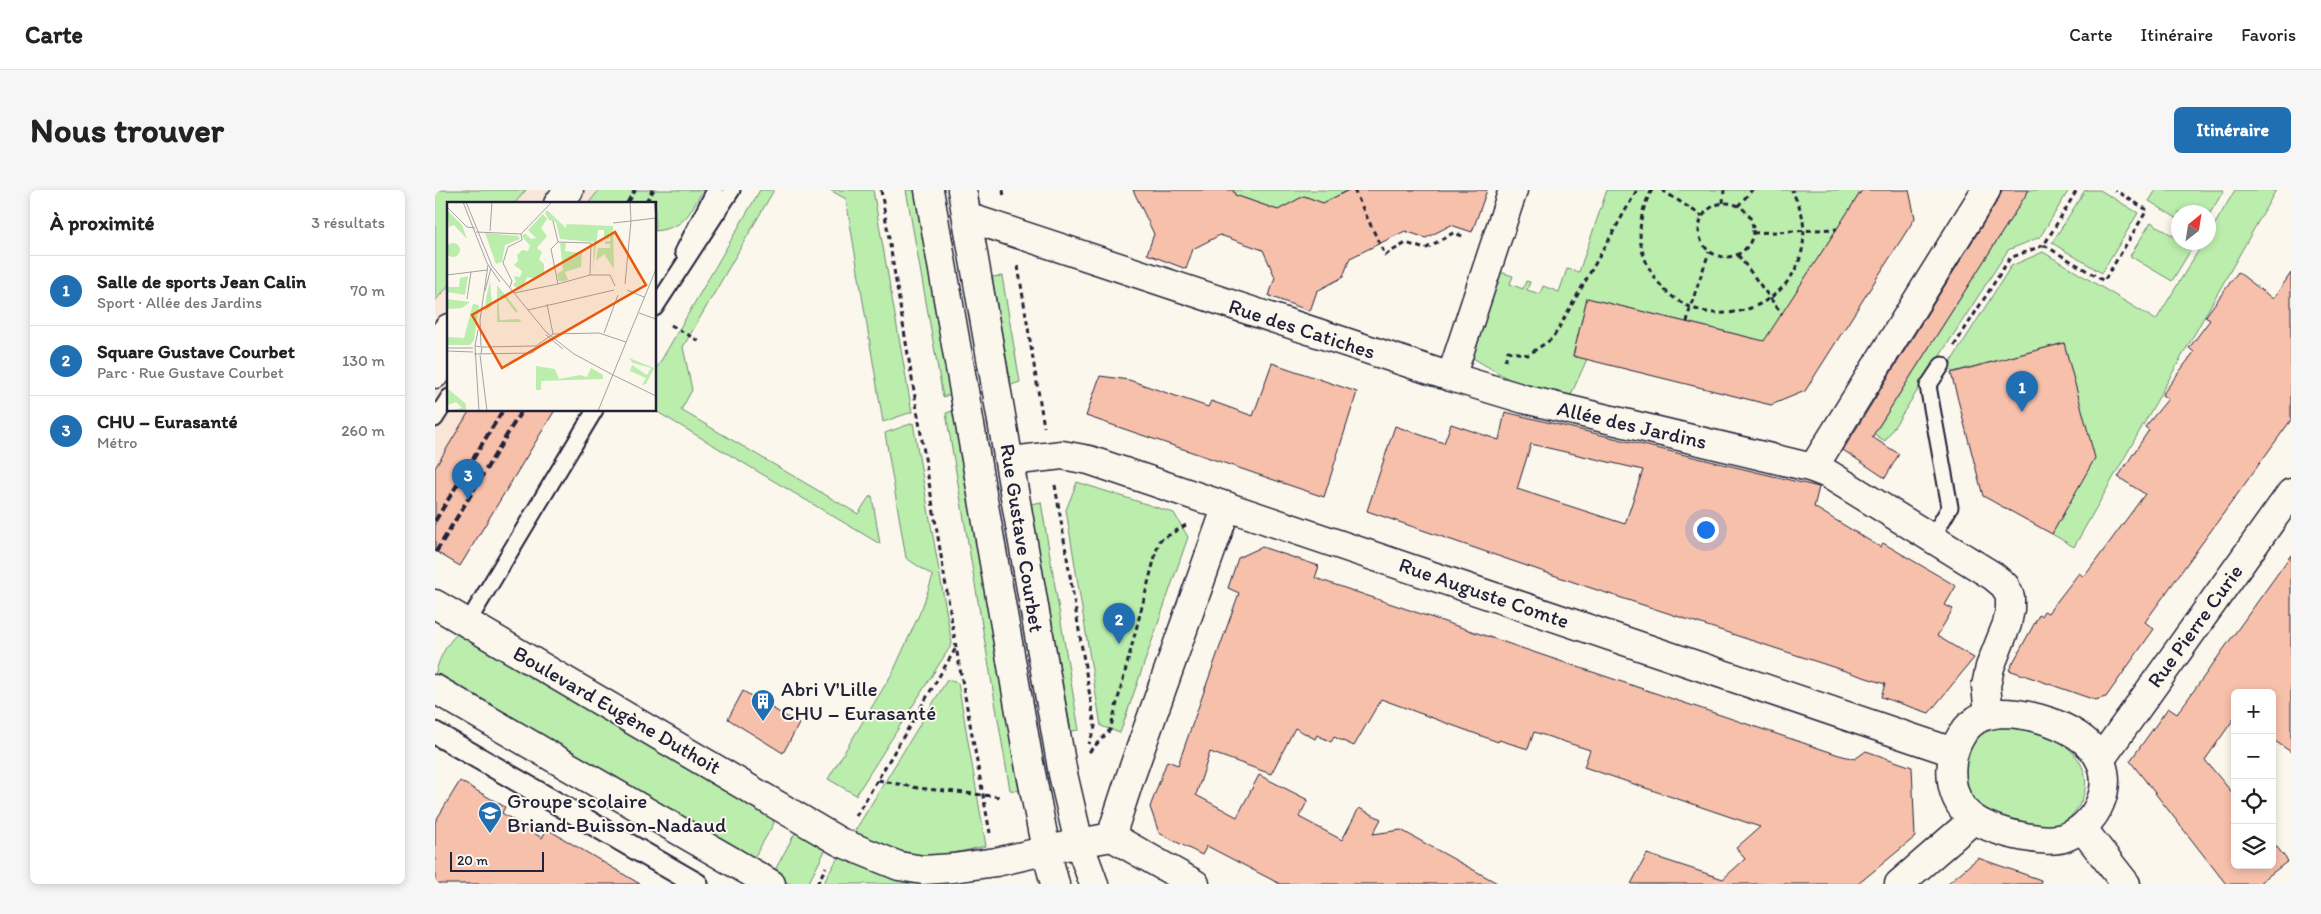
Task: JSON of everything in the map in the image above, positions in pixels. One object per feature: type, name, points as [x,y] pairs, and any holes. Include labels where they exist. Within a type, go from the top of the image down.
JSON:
[{"type":"street","points":[[560,202],[569,190]]},
{"type":"street","name":"Rue Gustave Courbet","points":[[929,190],[1027,754],[1046,850],[1055,884]]},
{"type":"street","name":"Rue Gustave Courbet","points":[[962,190],[1063,774],[1079,843],[1094,884]]},
{"type":"street","points":[[1451,377],[1513,190]]},
{"type":"street","points":[[1813,468],[1986,190]]},
{"type":"street","name":"Rue des Catiches","points":[[967,217],[1451,377]]},
{"type":"street","points":[[435,344],[447,330]]},
{"type":"street","points":[[435,374],[447,354]]},
{"type":"street","name":"Allée des Jardins","points":[[1451,377],[1496,392],[1813,468],[1828,474],[1993,576],[2005,586],[2010,597],[2010,610],[2007,624],[1996,647],[1988,676],[1986,686],[1989,714]]},
{"type":"street","name":"Rue Auguste Comte","points":[[1010,461],[1055,455],[1072,456],[1227,506],[1953,752]]},
{"type":"street","name":"Rue Pierre Curie","points":[[2100,760],[2291,492]]},
{"type":"street","points":[[1195,884],[1112,837],[1125,794],[1227,506]]},
{"type":"street","name":"Boulevard Eugène Duthoit","points":[[435,604],[840,842],[899,866],[923,870],[953,868],[996,862],[1112,837]]},
{"type":"street","points":[[435,689],[771,884]]},
{"type":"street","points":[[2016,713],[2066,729],[2092,747],[2100,760],[2105,784],[2097,810],[2082,828],[2066,837],[2054,840],[2019,836],[1974,819],[1962,807],[1956,795],[1952,779],[1953,752],[1967,728],[1976,720],[1989,714],[2016,713]]},
{"type":"street","points":[[435,732],[697,884]]},
{"type":"street","points":[[1899,884],[1974,819]]},
{"type":"street","points":[[2082,828],[2126,884]]},
{"type":"street","name":"Boulevard Eugène Duthoit","points":[[955,884],[996,862]]},
{"type":"lane","points":[[658,306],[697,222],[715,190]]},
{"type":"lane","points":[[658,306],[732,190]]},
{"type":"lane","points":[[1932,538],[1950,507],[1928,386],[1942,365]]},
{"type":"lane","points":[[435,419],[447,399]]},
{"type":"lane","points":[[468,622],[594,411]]},
{"type":"path","points":[[881,190],[956,647],[996,862]]},
{"type":"path","points":[[1354,190],[1385,255],[1406,243],[1425,249],[1453,233],[1493,246]]},
{"type":"path","points":[[1496,392],[1508,350],[1528,355],[1553,338],[1637,190]]},
{"type":"path","points":[[1652,190],[1646,200],[1640,225],[1642,250],[1651,274],[1668,294],[1690,308],[1715,314],[1741,312],[1764,302],[1784,286],[1797,264],[1803,240],[1802,214],[1792,190]]},
{"type":"path","points":[[1661,190],[1703,216]]},
{"type":"path","points":[[1723,203],[1724,190]]},
{"type":"path","points":[[1739,206],[1751,190]]},
{"type":"path","points":[[1942,365],[2010,258],[2044,245],[2077,190]]},
{"type":"path","points":[[2044,245],[2104,281],[2147,210],[2115,190]]},
{"type":"path","points":[[1723,203],[1739,206],[1750,217],[1753,233],[1745,250],[1738,255],[1723,258],[1709,251],[1700,239],[1699,232],[1703,216],[1715,205],[1723,203]]},
{"type":"path","points":[[1753,233],[1837,229]]},
{"type":"path","points":[[1687,322],[1709,251]]},
{"type":"path","points":[[1738,255],[1782,314]]},
{"type":"path","points":[[658,306],[702,343]]},
{"type":"path","points":[[1085,756],[1110,730],[1159,541],[1182,527],[1227,506]]},
{"type":"path","points":[[817,884],[956,647]]},
{"type":"path","points":[[878,780],[919,788],[1002,797]]},
{"type":"shaded area","points":[[435,190],[654,190],[646,202],[447,202],[447,411],[512,411],[435,532]]},
{"type":"green space","points":[[435,190],[526,190],[516,202],[447,202],[447,287],[435,301]]},
{"type":"green space","points":[[599,190],[703,190],[689,213],[680,223],[656,231],[656,202],[590,202]]},
{"type":"green space","points":[[760,190],[774,190],[683,347],[692,390],[681,410],[858,514],[869,497],[872,496],[880,544],[656,411],[656,369]]},
{"type":"green space","points":[[830,190],[873,190],[912,412],[883,422],[846,199]]},
{"type":"green space","points":[[906,190],[915,190],[951,394],[943,397]]},
{"type":"green space","points":[[1233,190],[1349,190],[1323,203],[1304,196],[1278,210],[1235,195]]},
{"type":"green space","points":[[1607,190],[1856,190],[1860,193],[1772,330],[1769,344],[1752,338],[1587,298],[1573,356],[1587,359],[1570,397],[1519,385],[1471,357],[1500,272],[1513,276],[1510,284],[1523,289],[1526,281],[1530,282],[1527,290],[1540,294],[1543,286],[1559,292],[1567,269],[1579,272]]},
{"type":"green space","points":[[2029,190],[2069,190],[2040,237],[2008,250],[1885,441],[1874,434]]},
{"type":"green space","points":[[2085,190],[2100,190],[2138,213],[2102,273],[2052,243]]},
{"type":"green space","points":[[2156,190],[2224,190],[2215,205],[2171,205],[2171,215],[2149,201]]},
{"type":"green space","points":[[2235,190],[2276,190],[2074,547],[2052,534],[2094,458],[2064,343],[1953,372],[1947,368],[2011,266],[2043,252],[2156,320],[2199,250],[2216,250],[2216,222]]},
{"type":"green space","points":[[2151,222],[2171,235],[2171,250],[2191,250],[2172,281],[2130,256]]},
{"type":"green space","points":[[1002,276],[1020,382],[1011,385],[992,277]]},
{"type":"green space","points":[[954,411],[1019,791],[1010,790],[946,413]]},
{"type":"green space","points":[[913,423],[952,644],[856,795],[828,779],[893,672],[922,608],[933,576],[906,558],[885,433]]},
{"type":"green space","points":[[1077,482],[1174,513],[1188,537],[1120,733],[1101,726],[1066,510]]},
{"type":"green space","points":[[1041,502],[1079,730],[1071,731],[1031,504]]},
{"type":"green space","points":[[464,629],[769,809],[774,823],[755,856],[746,859],[435,677],[438,664],[449,643]]},
{"type":"green space","points":[[947,680],[958,683],[986,846],[936,857],[904,856],[850,839]]},
{"type":"green space","points":[[2009,726],[2053,738],[2071,750],[2079,761],[2084,773],[2083,796],[2077,808],[2068,819],[2056,828],[2001,819],[1982,811],[1969,797],[1964,778],[1968,751],[1983,733],[1999,727]]},
{"type":"green space","points":[[803,830],[828,845],[808,884],[790,884],[777,877],[775,870],[795,833]]},
{"type":"green space","points":[[841,852],[924,881],[923,884],[823,884]]},
{"type":"building","points":[[1133,190],[1233,190],[1235,195],[1278,210],[1304,196],[1323,203],[1349,190],[1487,190],[1472,232],[1451,225],[1426,238],[1405,231],[1350,258],[1343,277],[1317,291],[1310,311],[1269,296],[1275,277],[1263,250],[1220,235],[1193,249],[1186,269],[1147,254],[1154,234]]},
{"type":"building","points":[[1862,190],[1909,190],[1915,218],[1805,391],[1771,405],[1573,356],[1587,298],[1764,341]]},
{"type":"building","points":[[2002,190],[2029,190],[1872,437],[1899,454],[1885,478],[1843,450],[1999,198]]},
{"type":"building","points":[[2238,272],[2273,299],[2291,273],[2291,420],[2145,622],[2154,629],[2106,697],[2095,700],[2009,670],[2039,615],[2041,616],[2044,611],[2048,613],[2079,573],[2084,577],[2145,494],[2118,477],[2149,430],[2145,427],[2168,399],[2162,395],[2194,352],[2189,348],[2210,320],[2205,317]]},
{"type":"building","points":[[2064,343],[2095,458],[2052,534],[1983,496],[1951,373]]},
{"type":"building","points":[[1272,363],[1357,392],[1324,497],[1086,416],[1100,376],[1129,380],[1208,407],[1211,401],[1253,416]]},
{"type":"building","points":[[469,411],[554,411],[460,566],[435,551],[435,468]]},
{"type":"building","points":[[1505,412],[1819,487],[1814,507],[1880,547],[1883,543],[1956,586],[1945,605],[1953,609],[1937,636],[1974,658],[1929,713],[1881,697],[1885,684],[1591,588],[1367,511],[1395,426],[1444,443],[1451,424],[1499,440]],"holes":[[[1531,444],[1643,470],[1625,524],[1517,489]]]},
{"type":"building","points":[[1262,547],[1319,566],[1315,578],[1551,658],[1839,755],[1855,759],[1866,751],[1912,767],[1915,837],[1858,884],[1631,884],[1647,854],[1723,879],[1745,859],[1736,848],[1760,827],[1584,767],[1590,750],[1534,732],[1528,749],[1499,740],[1498,742],[1381,699],[1354,746],[1334,737],[1331,742],[1317,735],[1315,739],[1295,728],[1271,774],[1210,752],[1196,795],[1237,817],[1259,775],[1308,800],[1299,817],[1342,840],[1359,808],[1381,819],[1373,834],[1401,830],[1499,884],[1280,884],[1207,846],[1202,855],[1159,833],[1150,807],[1167,761],[1178,765],[1239,593],[1228,588],[1238,558]]},
{"type":"building","points":[[2291,555],[2291,752],[2276,742],[2276,689],[2231,689],[2231,723],[2205,760],[2231,791],[2231,869],[2276,869],[2276,846],[2288,861],[2258,884],[2226,884],[2130,761],[2168,708],[2177,714]]},
{"type":"building","name":"Abri V'Lille CHU – Eurasanté","points":[[743,691],[799,724],[783,753],[728,719]]},
{"type":"building","name":"Groupe scolaire Briand-Buisson-Nadaud","points":[[460,781],[505,807],[502,813],[542,838],[547,829],[640,884],[435,884],[435,822]]},
{"type":"building","points":[[1978,858],[2041,880],[2040,884],[1947,884]]},
{"type":"railway","points":[[628,202],[635,190]]},
{"type":"railway","points":[[646,202],[653,190]]},
{"type":"railway","points":[[435,521],[502,411]]},
{"type":"railway","points":[[436,552],[521,411]]},
{"type":"place","name":"Salle de sports Jean Calin","points":[[2022,412]]},
{"type":"place","name":"CHU – Eurasanté","points":[[468,500]]},
{"type":"place","name":"Square Gustave Courbet","points":[[1119,644]]},
{"type":"place","name":"Abri V'Lille CHU – Eurasanté","points":[[763,722]]},
{"type":"place","name":"Groupe scolaire Briand-Buisson-Nadaud","points":[[490,834]]}]
